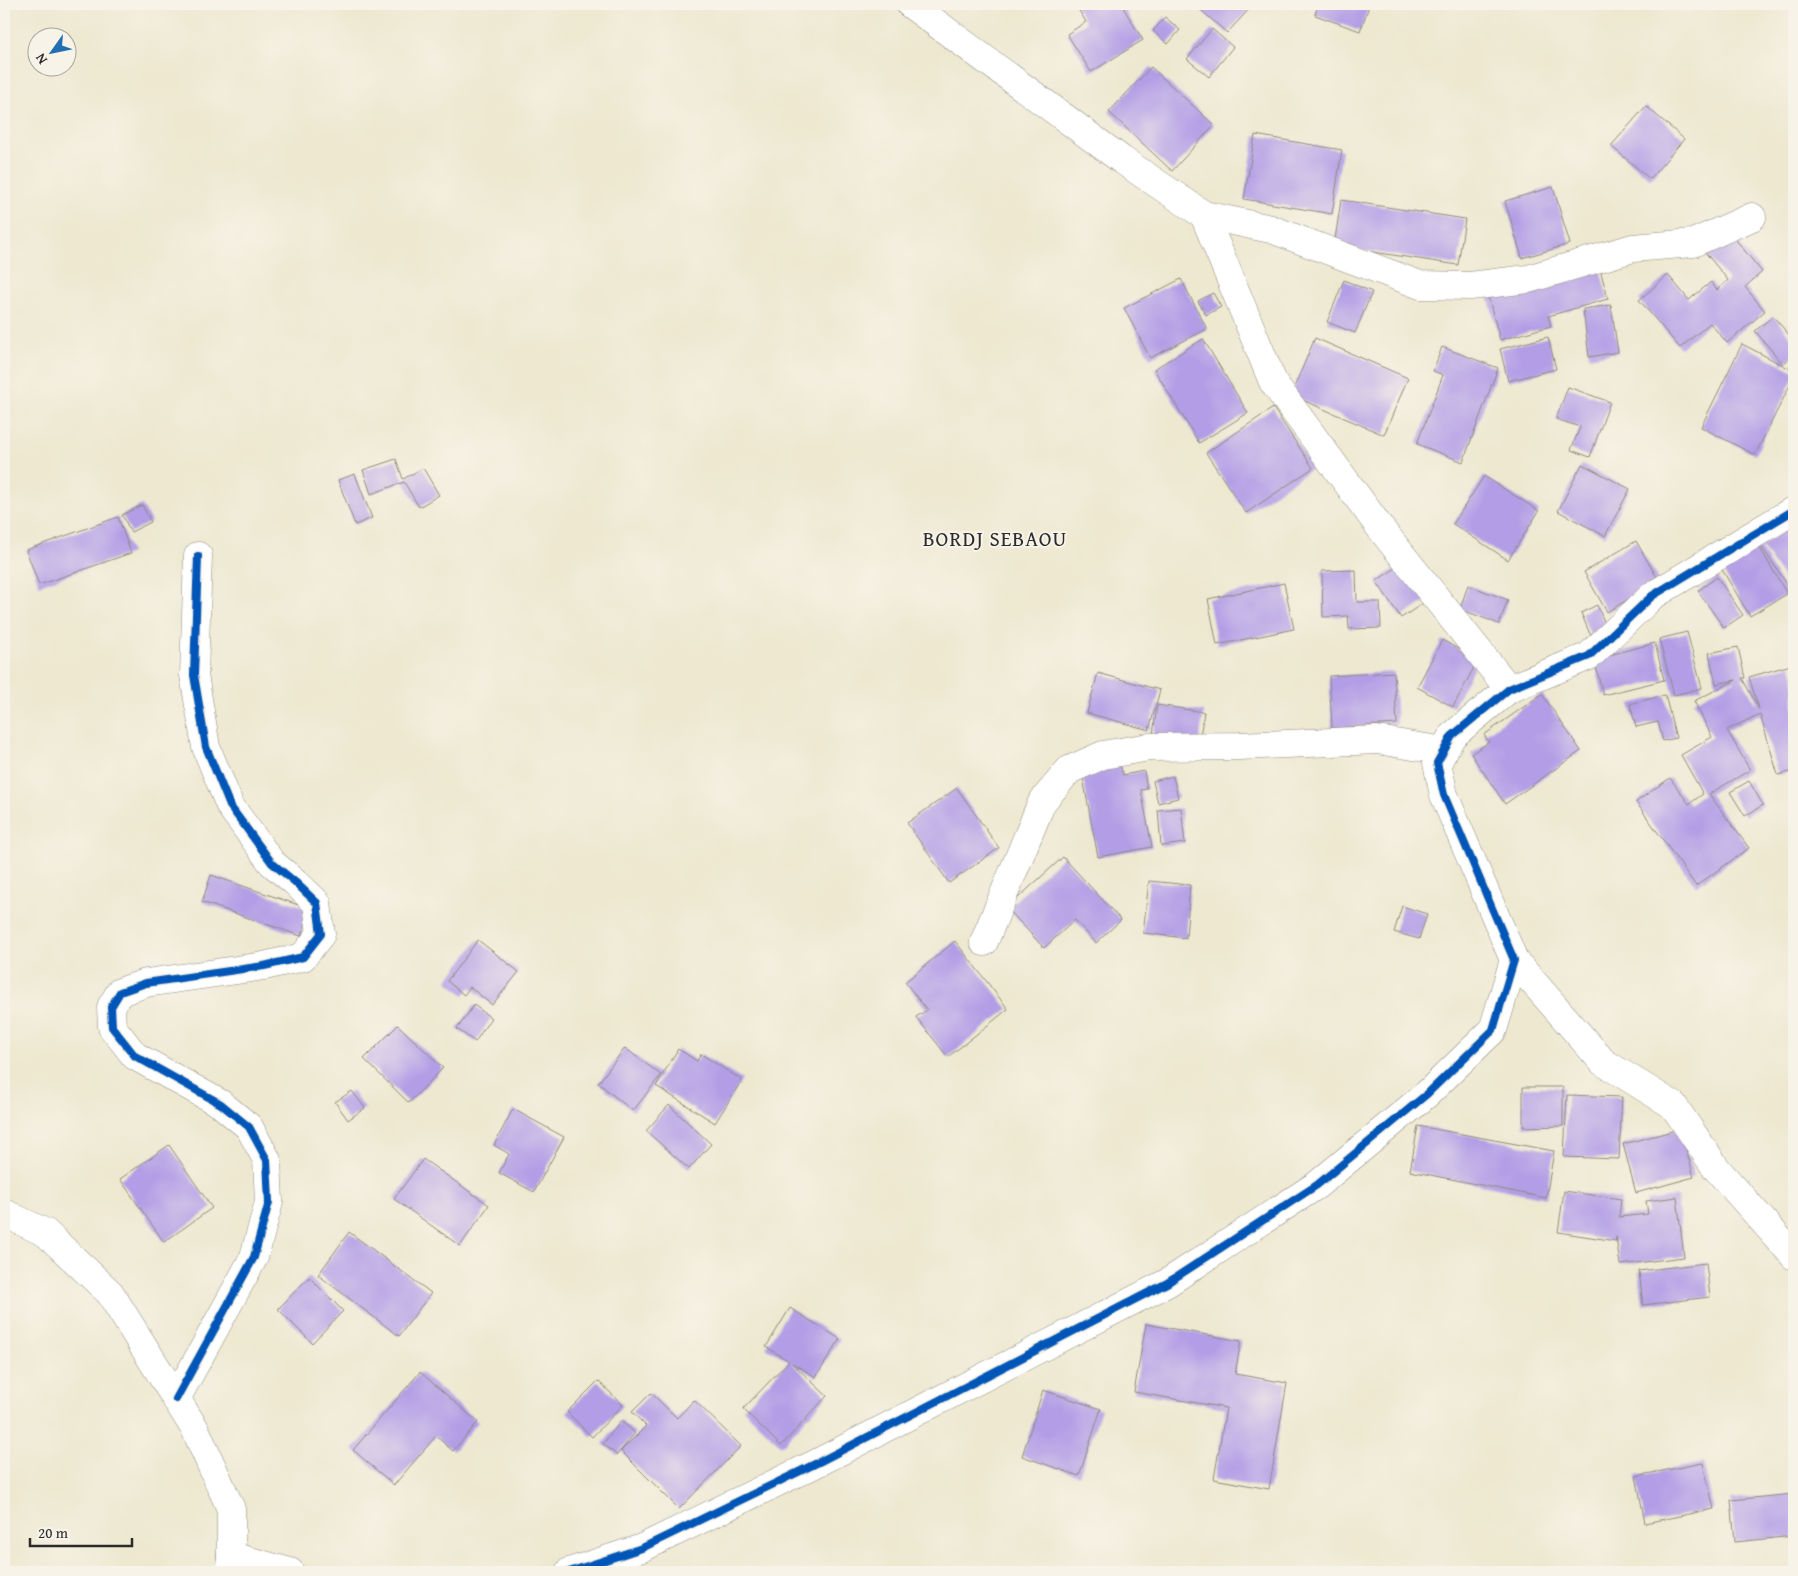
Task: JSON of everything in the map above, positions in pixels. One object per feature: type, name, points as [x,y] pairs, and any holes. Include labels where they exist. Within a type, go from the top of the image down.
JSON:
[{"type":"street","points":[[910,4],[1122,160],[1204,215],[1272,229],[1420,285],[1470,286],[1528,278],[1633,248],[1693,243],[1752,217]]},
{"type":"street","points":[[1204,215],[1273,382],[1381,529],[1509,690]]},
{"type":"street","points":[[1794,510],[1652,596],[1589,656],[1509,690],[1452,736],[1437,763],[1444,795],[1514,960],[1603,1062],[1673,1105],[1716,1168],[1794,1256]]},
{"type":"street","points":[[176,1399],[254,1257],[269,1202],[267,1160],[249,1127],[222,1104],[135,1056],[112,1027],[112,1007],[120,992],[146,983],[264,966],[303,957],[321,934],[317,903],[272,863],[230,806],[206,747],[194,675],[198,556]]},
{"type":"street","points":[[984,942],[1042,802],[1069,770],[1103,755],[1149,747],[1239,746],[1377,740],[1444,751]]},
{"type":"street","points":[[568,1572],[642,1548],[810,1466],[1166,1283],[1317,1185],[1426,1094],[1493,1030],[1514,960]]},
{"type":"street","points":[[4,1213],[46,1233],[110,1293],[194,1429],[232,1509],[231,1564],[290,1572]]},
{"type":"building","points":[[1075,4],[1121,4],[1143,40],[1091,72],[1067,34],[1086,22]]},
{"type":"building","points":[[1194,4],[1254,4],[1227,33]]},
{"type":"building","points":[[1318,4],[1364,4],[1369,6],[1360,31],[1315,15]]},
{"type":"building","points":[[1165,17],[1180,30],[1168,44],[1153,31]]},
{"type":"building","points":[[1212,29],[1233,47],[1209,77],[1187,59]]},
{"type":"building","points":[[1151,67],[1214,125],[1172,171],[1109,112]]},
{"type":"building","points":[[1646,106],[1684,139],[1650,179],[1611,146]]},
{"type":"building","points":[[1255,135],[1342,150],[1332,214],[1244,199]]},
{"type":"building","points":[[1553,187],[1570,244],[1522,258],[1505,201]]},
{"type":"building","points":[[1341,200],[1465,219],[1458,265],[1334,246]]},
{"type":"building","points":[[1728,230],[1762,272],[1745,287],[1765,311],[1727,343],[1710,323],[1680,348],[1639,300],[1668,275],[1689,300],[1711,282],[1717,290],[1728,280],[1704,251]]},
{"type":"building","points":[[1599,265],[1608,299],[1548,316],[1551,326],[1500,340],[1488,296]]},
{"type":"building","points":[[1181,279],[1207,329],[1150,358],[1124,308]]},
{"type":"building","points":[[1344,280],[1372,292],[1355,333],[1327,322]]},
{"type":"building","points":[[1213,293],[1221,307],[1206,315],[1198,301]]},
{"type":"building","points":[[1611,305],[1618,352],[1589,357],[1583,309]]},
{"type":"building","points":[[1773,316],[1794,341],[1794,354],[1783,364],[1755,331]]},
{"type":"building","points":[[1548,337],[1556,369],[1508,381],[1500,349]]},
{"type":"building","points":[[1315,338],[1408,378],[1384,435],[1291,395]]},
{"type":"building","points":[[1203,339],[1248,413],[1199,443],[1154,369]]},
{"type":"building","points":[[1742,344],[1794,371],[1794,377],[1755,455],[1701,427]]},
{"type":"building","points":[[1442,347],[1498,368],[1463,462],[1417,444],[1443,375],[1433,371]]},
{"type":"building","points":[[1568,387],[1610,402],[1590,457],[1571,450],[1580,427],[1556,419]]},
{"type":"building","points":[[1273,408],[1313,468],[1246,513],[1206,453]]},
{"type":"building","points":[[396,459],[403,479],[423,468],[439,495],[419,507],[404,482],[371,494],[363,470]]},
{"type":"building","points":[[1582,464],[1630,489],[1605,536],[1558,511]]},
{"type":"building","points":[[355,474],[372,518],[355,525],[338,480]]},
{"type":"building","points":[[1484,476],[1539,511],[1508,560],[1453,524]]},
{"type":"building","points":[[142,505],[151,522],[131,532],[122,515]]},
{"type":"building","points":[[118,517],[131,553],[39,585],[26,550]]},
{"type":"building","points":[[1794,523],[1794,585],[1790,588],[1761,546]]},
{"type":"building","points":[[1636,541],[1659,581],[1607,612],[1584,572]]},
{"type":"building","points":[[1756,541],[1787,594],[1750,616],[1718,563]]},
{"type":"building","points":[[1400,565],[1425,602],[1401,618],[1376,581]]},
{"type":"building","points":[[1356,570],[1357,602],[1380,602],[1381,628],[1349,629],[1348,616],[1323,617],[1322,571]]},
{"type":"building","points":[[1717,577],[1743,615],[1724,628],[1698,591]]},
{"type":"building","points":[[1284,583],[1294,629],[1217,645],[1208,599]]},
{"type":"building","points":[[1468,585],[1508,600],[1499,624],[1460,609]]},
{"type":"building","points":[[1597,605],[1606,626],[1590,634],[1581,613]]},
{"type":"building","points":[[1687,632],[1702,688],[1674,695],[1659,639]]},
{"type":"building","points":[[1442,640],[1478,660],[1453,707],[1417,687]]},
{"type":"building","points":[[1655,643],[1664,680],[1603,695],[1594,659]]},
{"type":"building","points":[[1738,647],[1745,678],[1742,678],[1759,709],[1749,677],[1791,665],[1794,677],[1794,771],[1778,775],[1760,714],[1727,730],[1750,770],[1709,794],[1749,848],[1696,886],[1636,802],[1670,778],[1689,804],[1703,794],[1681,755],[1712,737],[1694,701],[1736,680],[1716,684],[1709,653]]},
{"type":"building","points":[[1394,672],[1397,724],[1332,728],[1329,676]]},
{"type":"building","points":[[1098,673],[1160,690],[1149,730],[1087,713]]},
{"type":"building","points":[[1542,694],[1581,751],[1505,804],[1471,754],[1489,742],[1484,735]]},
{"type":"building","points":[[1665,695],[1676,738],[1663,741],[1658,722],[1636,727],[1630,704]]},
{"type":"building","points":[[1157,705],[1204,712],[1199,742],[1153,735]]},
{"type":"building","points":[[1120,765],[1123,775],[1144,771],[1147,789],[1141,790],[1152,847],[1098,857],[1082,773]]},
{"type":"building","points":[[1173,776],[1178,798],[1158,803],[1153,781]]},
{"type":"building","points":[[1749,781],[1763,805],[1745,816],[1730,792]]},
{"type":"building","points":[[957,788],[999,848],[949,883],[907,823]]},
{"type":"building","points":[[1181,808],[1185,843],[1161,846],[1158,810]]},
{"type":"building","points":[[1063,857],[1121,920],[1096,943],[1075,920],[1044,948],[1007,908]]},
{"type":"building","points":[[211,875],[310,909],[301,936],[202,902]]},
{"type":"building","points":[[1149,881],[1190,885],[1186,938],[1143,933]]},
{"type":"building","points":[[1402,906],[1427,914],[1419,939],[1394,932]]},
{"type":"building","points":[[478,940],[519,972],[492,1005],[470,987],[464,995],[447,981]]},
{"type":"building","points":[[955,941],[1008,1009],[948,1057],[916,1017],[927,1010],[905,982]]},
{"type":"building","points":[[474,1005],[491,1018],[475,1042],[457,1029]]},
{"type":"building","points":[[398,1025],[443,1068],[409,1103],[364,1059]]},
{"type":"building","points":[[625,1048],[661,1075],[633,1111],[598,1083]]},
{"type":"building","points":[[678,1049],[697,1061],[701,1054],[742,1080],[715,1123],[656,1086]]},
{"type":"building","points":[[1523,1087],[1563,1087],[1563,1126],[1523,1127]]},
{"type":"building","points":[[352,1091],[365,1108],[348,1120],[335,1102]]},
{"type":"building","points":[[1567,1095],[1622,1097],[1619,1159],[1564,1157]]},
{"type":"building","points":[[669,1105],[711,1144],[689,1169],[646,1131]]},
{"type":"building","points":[[513,1109],[564,1137],[534,1192],[499,1173],[509,1154],[494,1145]]},
{"type":"building","points":[[1418,1126],[1554,1151],[1546,1198],[1410,1171]]},
{"type":"building","points":[[1680,1129],[1694,1177],[1636,1193],[1623,1144]]},
{"type":"building","points":[[169,1145],[212,1208],[164,1242],[120,1179]]},
{"type":"building","points":[[423,1159],[489,1205],[460,1246],[394,1199]]},
{"type":"building","points":[[1564,1191],[1621,1199],[1619,1217],[1648,1214],[1646,1201],[1677,1197],[1684,1257],[1620,1265],[1616,1237],[1616,1241],[1558,1232]]},
{"type":"building","points":[[349,1232],[431,1293],[399,1336],[318,1275]]},
{"type":"building","points":[[1706,1263],[1710,1297],[1643,1305],[1639,1271]]},
{"type":"building","points":[[309,1277],[343,1311],[312,1343],[278,1309]]},
{"type":"building","points":[[790,1308],[840,1339],[816,1377],[792,1363],[827,1396],[781,1446],[743,1409],[789,1361],[766,1347]]},
{"type":"building","points":[[1146,1324],[1241,1341],[1235,1374],[1287,1383],[1269,1489],[1214,1479],[1226,1408],[1134,1392]]},
{"type":"building","points":[[420,1372],[478,1422],[453,1451],[436,1436],[394,1485],[353,1450]]},
{"type":"building","points":[[598,1381],[623,1405],[592,1437],[567,1412]]},
{"type":"building","points":[[1043,1390],[1101,1409],[1079,1476],[1022,1456]]},
{"type":"building","points":[[651,1393],[677,1418],[694,1400],[741,1446],[679,1509],[621,1451],[646,1426],[632,1412]]},
{"type":"building","points":[[621,1421],[635,1433],[617,1455],[603,1444]]},
{"type":"building","points":[[1703,1463],[1714,1509],[1645,1523],[1636,1476]]},
{"type":"building","points":[[1794,1494],[1794,1536],[1735,1542],[1731,1500]]},
{"type":"cycle path","points":[[569,1572],[642,1548],[819,1462],[1167,1283],[1317,1185],[1427,1094],[1493,1030],[1514,960],[1444,795],[1437,763],[1452,736],[1509,689],[1589,656],[1652,596],[1794,510]]},
{"type":"cycle path","points":[[176,1399],[254,1257],[269,1202],[267,1160],[249,1127],[221,1104],[135,1056],[112,1027],[111,1007],[120,992],[146,983],[264,966],[303,957],[321,934],[317,903],[272,863],[230,806],[206,747],[194,675],[198,556]]},
{"type":"district","name":"BORDJ SEBAOU","points":[[995,539]]}]
